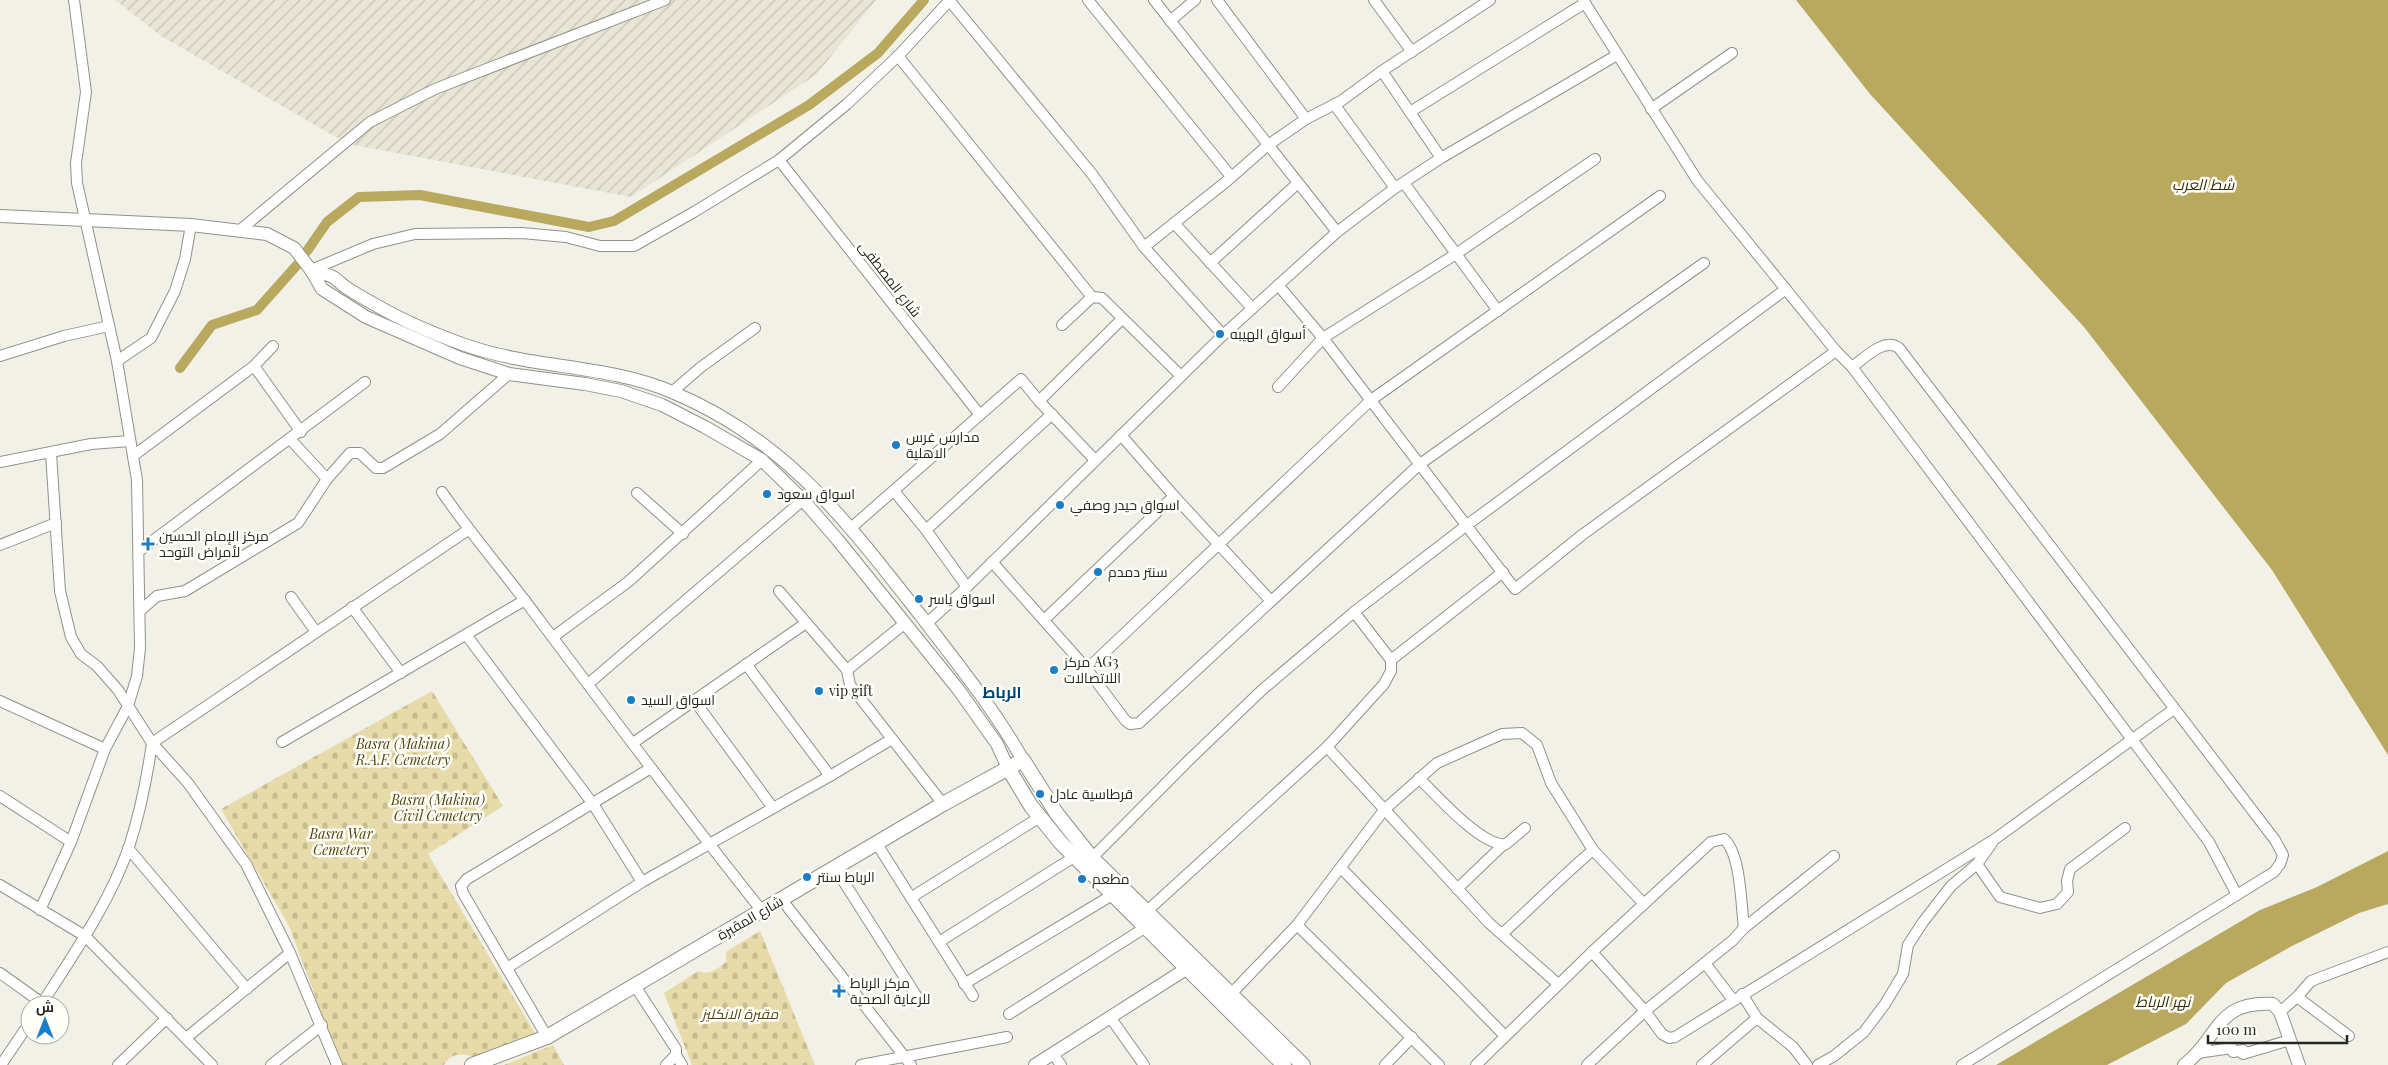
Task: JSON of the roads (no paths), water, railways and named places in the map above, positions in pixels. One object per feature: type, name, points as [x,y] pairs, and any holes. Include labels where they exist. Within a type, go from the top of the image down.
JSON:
[{"type":"main road","points":[[1023,760],[1057,814],[1092,858],[1230,995],[1285,1060]]},
{"type":"main road","name":"شارع المقبرة","points":[[472,1065],[547,1037],[944,804],[1023,760]]},
{"type":"main road","points":[[1008,768],[1040,817],[1074,857],[1114,894],[1186,969],[1285,1060],[1303,1065]]},
{"type":"street","points":[[40,910],[71,842],[105,749],[128,706],[137,676],[140,648],[141,610],[137,480],[110,326],[77,183],[76,163],[86,92],[74,0]]},
{"type":"street","points":[[240,230],[370,122],[435,89],[665,0]]},
{"type":"street","points":[[311,270],[373,244],[415,234],[522,233],[566,237],[600,246],[634,246],[694,212],[778,160],[847,104],[898,56],[950,0],[1087,167],[1144,247],[1224,334]]},
{"type":"street","points":[[1088,0],[1229,174],[1230,178]]},
{"type":"street","points":[[1154,0],[1337,232]]},
{"type":"street","points":[[1170,21],[1195,0]]},
{"type":"street","points":[[1217,0],[1306,120]]},
{"type":"street","points":[[1374,0],[1412,52]]},
{"type":"street","points":[[1144,247],[1268,145],[1334,104],[1483,2]]},
{"type":"street","points":[[1410,112],[1584,2],[1697,180],[1836,351],[1852,367],[2209,842],[2237,895]]},
{"type":"street","points":[[1651,109],[1732,53]]},
{"type":"street","points":[[913,635],[967,587],[1224,334],[1337,232],[1399,186],[1441,158],[1617,55]]},
{"type":"street","points":[[898,56],[1092,297],[1102,298],[1181,376]]},
{"type":"street","points":[[1382,71],[1441,158]]},
{"type":"street","points":[[1334,104],[1456,254],[1498,311]]},
{"type":"street","points":[[1278,386],[1323,338],[1456,254],[1595,159]]},
{"type":"street","name":"شارع المصطفى","points":[[778,160],[980,416]]},
{"type":"street","points":[[1210,263],[1298,183]]},
{"type":"street","points":[[1087,669],[1371,400],[1660,196]]},
{"type":"street","points":[[0,216],[191,225],[266,234],[294,248],[311,270],[322,290],[366,317],[460,358],[508,374],[585,384],[621,391],[662,405],[719,435],[762,460],[803,500],[837,539],[980,717],[997,744],[1008,768]]},
{"type":"street","points":[[1174,223],[1252,308]]},
{"type":"street","points":[[117,361],[151,338],[175,291],[185,259],[191,225]]},
{"type":"street","points":[[992,562],[1087,669],[1125,720],[1130,724],[1136,724],[1420,464],[1704,263]]},
{"type":"street","points":[[311,270],[333,277],[345,287],[376,306],[408,322],[466,345],[545,365],[607,372],[639,380],[672,392],[729,420],[761,441],[792,467],[852,527],[994,712],[1023,760]]},
{"type":"street","points":[[1278,285],[1323,338],[1516,589],[1582,535],[1836,351]]},
{"type":"street","points":[[1092,858],[1188,760],[1262,690],[1354,612],[1467,525],[1786,289]]},
{"type":"street","points":[[1062,325],[1092,297]]},
{"type":"street","points":[[1039,401],[1122,319]]},
{"type":"street","points":[[0,356],[64,336],[110,326]]},
{"type":"street","points":[[672,392],[701,367],[756,328]]},
{"type":"street","points":[[1852,367],[1886,343],[1894,344],[1899,348],[2282,851],[2280,864],[2274,872],[1962,1065]]},
{"type":"street","points":[[460,358],[466,345]]},
{"type":"street","points":[[132,456],[254,366],[272,346]]},
{"type":"street","points":[[254,366],[301,432]]},
{"type":"street","points":[[141,610],[156,596],[185,591],[298,523],[327,479],[353,452],[360,453],[376,468],[383,468],[440,434],[508,374]]},
{"type":"street","points":[[852,527],[1022,379],[1039,401],[1095,460]]},
{"type":"street","points":[[139,551],[301,432],[365,382]]},
{"type":"street","points":[[926,530],[1052,414]]},
{"type":"street","points":[[719,435],[729,420]]},
{"type":"street","points":[[1121,435],[1174,496],[1272,601]]},
{"type":"street","points":[[290,439],[327,479]]},
{"type":"street","points":[[0,462],[91,444],[130,441]]},
{"type":"street","points":[[51,453],[60,591],[72,637],[82,654],[97,666],[118,690],[152,743],[188,783],[246,864],[290,953],[338,1065]]},
{"type":"street","points":[[553,637],[628,582],[683,534],[762,460]]},
{"type":"street","points":[[894,491],[926,530],[967,587]]},
{"type":"street","points":[[442,492],[468,530],[525,600],[709,845],[762,911]]},
{"type":"street","points":[[637,493],[683,534]]},
{"type":"street","points":[[1045,620],[1174,496]]},
{"type":"street","points":[[588,684],[803,500]]},
{"type":"street","points":[[0,545],[56,523]]},
{"type":"street","points":[[48,995],[108,895],[128,848],[144,794],[152,743],[468,530]]},
{"type":"street","points":[[1391,660],[1503,572]]},
{"type":"street","points":[[778,591],[847,670],[850,685],[944,804]]},
{"type":"street","points":[[291,597],[316,632]]},
{"type":"street","points":[[282,742],[467,636],[525,600]]},
{"type":"street","points":[[352,607],[401,673]]},
{"type":"street","points":[[1146,912],[1327,747],[1384,684],[1391,671],[1391,660],[1354,612]]},
{"type":"street","points":[[633,743],[806,623]]},
{"type":"street","points":[[847,670],[904,624]]},
{"type":"street","points":[[467,636],[592,804],[642,882]]},
{"type":"street","points":[[746,664],[830,776]]},
{"type":"street","points":[[0,700],[105,749]]},
{"type":"street","points":[[694,700],[773,808]]},
{"type":"street","points":[[1592,952],[1645,1011],[1662,1034],[1669,1038],[1676,1037],[1995,839],[2174,708]]},
{"type":"street","points":[[1230,995],[1298,925],[1384,810],[1437,763],[1471,746],[1502,734],[1522,733],[1537,745],[1551,783],[1593,850],[1644,904]]},
{"type":"street","points":[[507,968],[642,882],[892,739]]},
{"type":"street","points":[[1327,747],[1457,889],[1502,934],[1558,984]]},
{"type":"street","points":[[547,1037],[463,893],[461,886],[467,880],[651,768]]},
{"type":"street","points":[[1419,778],[1472,829],[1503,845]]},
{"type":"street","points":[[0,796],[71,842]]},
{"type":"street","points":[[912,897],[1040,817]]},
{"type":"street","points":[[1457,889],[1503,845],[1525,828]]},
{"type":"street","points":[[1977,864],[2000,897],[2040,908],[2057,904],[2068,892],[2067,881],[2070,869],[2125,828]]},
{"type":"street","points":[[1481,1063],[1505,1036],[1558,984],[1711,842],[1724,839],[1731,846],[1736,864],[1744,928]]},
{"type":"street","points":[[1818,1065],[1834,1056],[1864,1032],[1885,1004],[1903,974],[1908,945],[1923,922],[1951,886],[1977,864],[1995,839]]},
{"type":"street","points":[[877,844],[912,897],[972,996]]},
{"type":"street","points":[[128,848],[247,989]]},
{"type":"street","points":[[1502,934],[1546,895],[1566,872],[1593,850]]},
{"type":"street","points":[[1587,1065],[1645,1011],[1834,856]]},
{"type":"street","points":[[939,942],[1074,857]]},
{"type":"street","points":[[835,868],[918,1000]]},
{"type":"street","points":[[1341,868],[1505,1036]]},
{"type":"street","points":[[0,885],[85,936],[212,1065]]},
{"type":"street","points":[[964,984],[1114,894]]},
{"type":"street","points":[[782,900],[908,1061]]},
{"type":"street","points":[[1298,925],[1439,1065]]},
{"type":"street","points":[[1009,1014],[1146,927]]},
{"type":"street","points":[[2280,1012],[2297,997],[2310,981],[2388,952]]},
{"type":"street","points":[[186,1038],[290,953]]},
{"type":"street","points":[[1706,962],[1757,1018],[1793,1046],[1807,1065]]},
{"type":"street","points":[[1035,1065],[1186,969]]},
{"type":"street","points":[[0,973],[30,995]]},
{"type":"street","points":[[635,986],[676,1048],[676,1055],[682,1065]]},
{"type":"street","points":[[2297,997],[2349,1036]]},
{"type":"street","points":[[2184,1065],[2197,1053],[2221,1020],[2231,1012],[2246,1006],[2273,1004],[2280,1012],[2299,1065]]},
{"type":"street","points":[[1110,1017],[1144,1065]]},
{"type":"street","points":[[118,1065],[167,1018]]},
{"type":"street","points":[[1702,1065],[1757,1018]]},
{"type":"street","points":[[271,1065],[322,1025]]},
{"type":"street","points":[[2,1059],[20,1035]]},
{"type":"street","points":[[861,1065],[908,1061],[1007,1037]]},
{"type":"street","points":[[1385,1065],[1412,1037]]},
{"type":"street","points":[[2197,1053],[2232,1048],[2233,1052],[2243,1050],[2243,1054],[2290,1040]]},
{"type":"street","points":[[1053,1054],[1061,1065]]},
{"type":"street","points":[[666,1065],[676,1055]]},
{"type":"water","name":"شط العرب","points":[[1796,0],[2388,0],[2388,755],[2272,570],[2084,327],[1870,94]]},
{"type":"water","name":"نهر الرباط","points":[[2388,851],[2388,904],[2359,913],[2292,946],[2226,983],[2186,1024],[2107,1065],[1996,1065],[2260,910],[2317,887]]},
{"type":"waterway","points":[[307,251],[327,222],[359,197],[420,195],[589,227],[614,221],[809,105],[878,53],[924,0]]},
{"type":"waterway","points":[[180,368],[212,325],[257,310],[297,265]]},
{"type":"place","name":"أسواق الهيبه","points":[[1220,334]]},
{"type":"place","name":"مدارس غرس الاهلية","points":[[896,445]]},
{"type":"place","name":"اسواق سعود","points":[[767,494]]},
{"type":"place","name":"اسواق حيدر وصفي","points":[[1060,505]]},
{"type":"place","name":"مركز الإمام الحسين لأمراض التوحد","points":[[148,544]]},
{"type":"place","name":"سنتر دمدم","points":[[1098,572]]},
{"type":"place","name":"اسواق ياسر","points":[[919,599]]},
{"type":"place","name":"مركز AG3 اللاتصالات","points":[[1054,670]]},
{"type":"place","name":"vip gift","points":[[819,691]]},
{"type":"place","name":"اسواق السيد","points":[[631,700]]},
{"type":"place","name":"قرطاسية عادل","points":[[1040,794]]},
{"type":"place","name":"الرباط سنتر","points":[[807,877]]},
{"type":"place","name":"مطعم","points":[[1082,879]]},
{"type":"place","name":"مركز الرباط للرعاية الصحية","points":[[839,991]]},
{"type":"district","name":"الرباط","points":[[1002,692]]},
{"type":"park label","name":"Basra (Makina) R.A.F. Cemetery","points":[[403,752]]},
{"type":"park label","name":"Basra (Makina) Civil Cemetery","points":[[438,808]]},
{"type":"park label","name":"Basra War Cemetery","points":[[341,842]]},
{"type":"park label","name":"مقبرة الانكليز","points":[[740,1014]]}]
